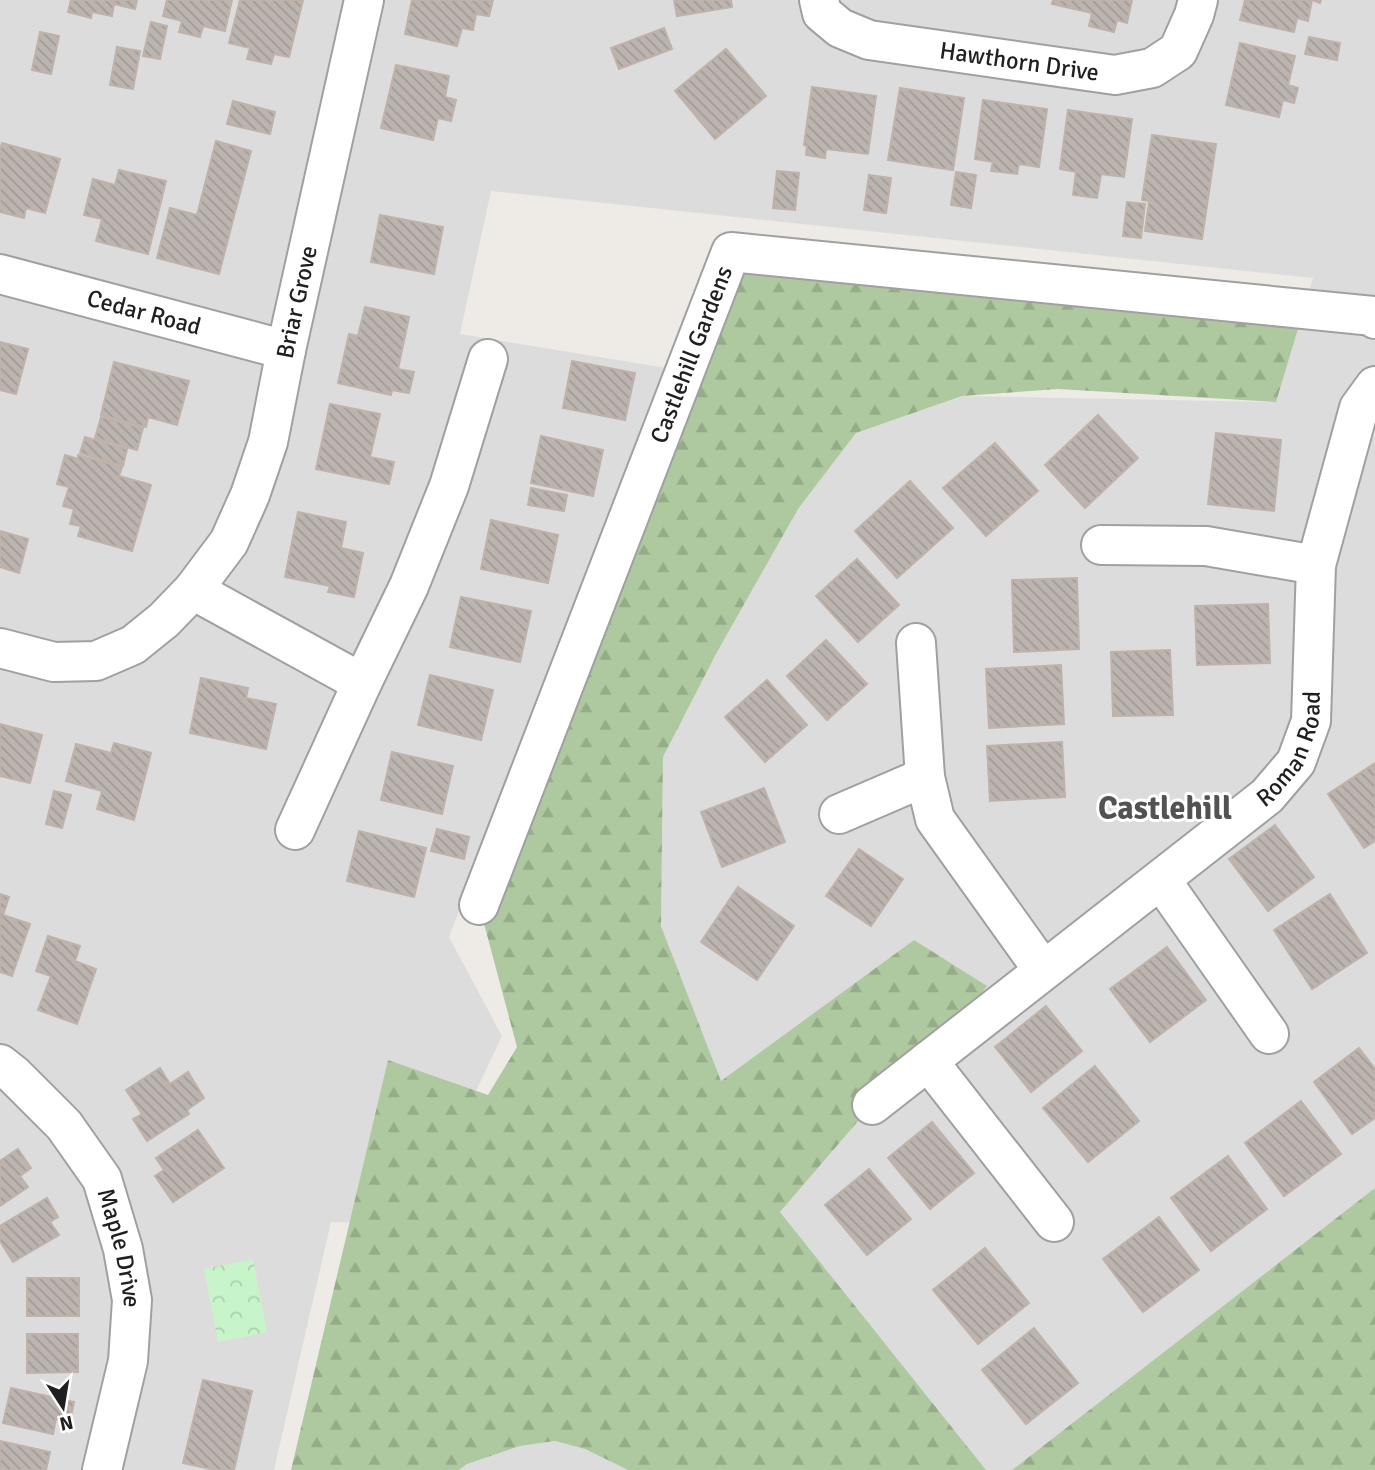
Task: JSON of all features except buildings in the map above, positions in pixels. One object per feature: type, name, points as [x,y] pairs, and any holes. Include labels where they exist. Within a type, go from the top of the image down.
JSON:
[{"type":"street","name":"Briar Grove","points":[[0,648],[54,663],[96,661],[133,645],[164,620],[193,590],[229,542],[250,495],[268,442],[364,0]]},
{"type":"street","name":"Hawthorn Drive","points":[[819,0],[822,13],[840,28],[869,40],[1115,75],[1152,68],[1178,51],[1195,15],[1198,0]]},
{"type":"street","name":"Castlehill Gardens","points":[[480,905],[731,252],[1373,316],[1375,319]]},
{"type":"street","name":"Cedar Road","points":[[0,274],[286,350]]},
{"type":"street","points":[[295,830],[410,586],[449,486],[488,359]]},
{"type":"street","name":"Roman Road","points":[[872,1105],[1267,796],[1296,762],[1311,721],[1316,565],[1359,408],[1375,386]]},
{"type":"street","points":[[1101,545],[1206,545],[1316,565]]},
{"type":"street","points":[[193,590],[362,683]]},
{"type":"street","points":[[916,643],[925,777],[935,819],[1043,970]]},
{"type":"street","points":[[839,814],[925,777]]},
{"type":"street","points":[[1161,880],[1269,1034]]},
{"type":"street","points":[[928,1061],[1054,1222]]},
{"type":"street","name":"Maple Drive","points":[[0,1064],[64,1125],[102,1179],[123,1249],[132,1300],[128,1362],[102,1470]]},
{"type":"shaded area","points":[[0,0],[1375,0],[1375,387],[1347,414],[1375,436],[1375,1188],[1012,1470],[986,1470],[780,1212],[872,1105],[914,940],[721,1082],[661,926],[663,757],[716,654],[798,509],[856,433],[962,396],[1276,402],[1313,278],[491,191],[460,334],[667,368],[449,937],[502,1036],[476,1091],[393,1223],[331,1222],[274,1470],[0,1470]]},
{"type":"shaded area","points":[[555,1441],[585,1449],[628,1470],[459,1470],[467,1464],[520,1446]]},
{"type":"green space","points":[[731,252],[1310,289],[1276,402],[1058,389],[962,396],[856,433],[798,509],[716,654],[663,757],[661,926],[721,1081],[914,940],[987,986],[928,1061],[872,1105],[780,1212],[986,1470],[628,1470],[585,1449],[555,1441],[520,1446],[467,1464],[459,1470],[291,1470],[388,1060],[488,1095],[517,1047],[479,905]]},
{"type":"green space","points":[[1375,1188],[1375,1470],[1012,1470]]},
{"type":"green space","points":[[253,1259],[267,1332],[218,1342],[204,1269]]},
{"type":"district","name":"Castlehill","points":[[1165,808]]}]
